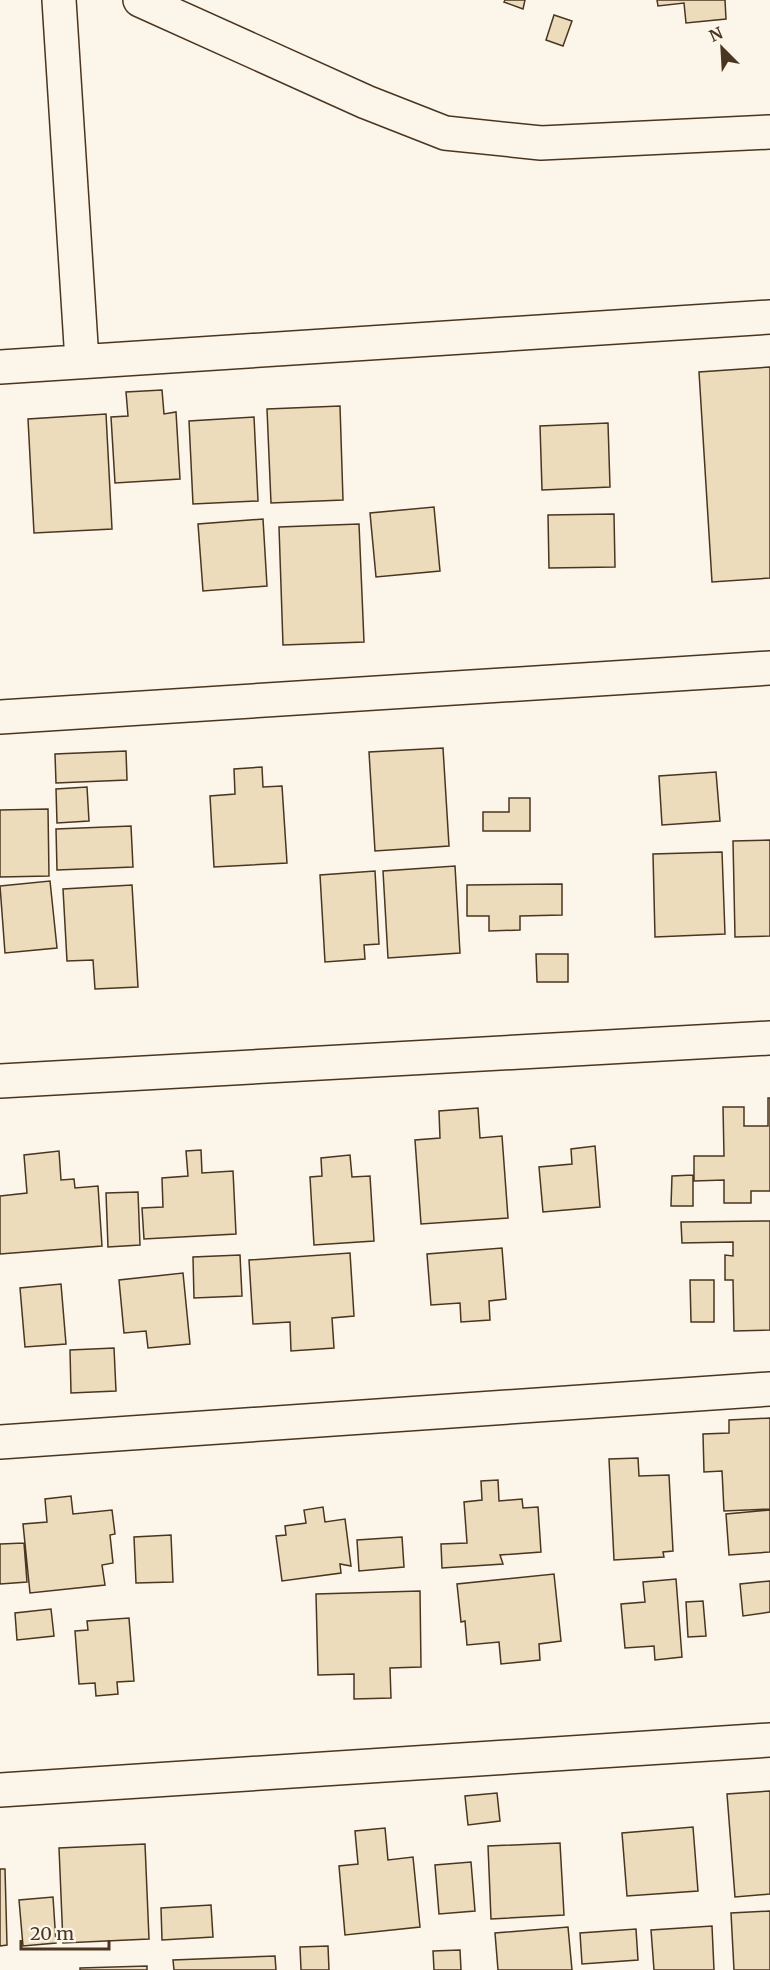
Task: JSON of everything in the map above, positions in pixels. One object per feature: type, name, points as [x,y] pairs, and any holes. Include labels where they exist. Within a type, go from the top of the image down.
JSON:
[{"type":"street","points":[[59,0],[82,362]]},
{"type":"street","points":[[140,0],[366,102],[445,133],[541,143],[770,132]]},
{"type":"street","points":[[0,367],[770,316]]},
{"type":"street","points":[[0,717],[770,668]]},
{"type":"street","points":[[0,1081],[770,1038]]},
{"type":"street","points":[[0,1442],[770,1389]]},
{"type":"street","points":[[0,1790],[770,1740]]},
{"type":"building","points":[[505,0],[525,0],[523,9],[504,2]]},
{"type":"building","points":[[657,0],[725,0],[726,19],[686,23],[684,3],[658,6]]},
{"type":"building","points":[[554,15],[572,21],[563,46],[546,40]]},
{"type":"building","points":[[770,367],[770,578],[712,582],[699,372]]},
{"type":"building","points":[[162,390],[164,414],[176,412],[180,479],[115,483],[111,417],[128,416],[126,392]]},
{"type":"building","points":[[340,406],[343,500],[271,503],[267,409]]},
{"type":"building","points":[[106,414],[112,529],[34,533],[28,419]]},
{"type":"building","points":[[254,417],[258,501],[193,504],[189,421]]},
{"type":"building","points":[[608,423],[610,487],[542,490],[540,426]]},
{"type":"building","points":[[434,507],[440,571],[376,577],[370,513]]},
{"type":"building","points":[[614,514],[615,567],[549,568],[548,515]]},
{"type":"building","points":[[263,519],[267,586],[203,591],[198,524]]},
{"type":"building","points":[[359,524],[364,642],[283,645],[279,527]]},
{"type":"building","points":[[443,748],[449,846],[375,851],[369,752]]},
{"type":"building","points":[[126,751],[127,780],[56,783],[55,754]]},
{"type":"building","points":[[262,767],[263,787],[282,786],[287,863],[214,867],[210,796],[235,794],[234,769]]},
{"type":"building","points":[[716,772],[720,821],[662,825],[659,776]]},
{"type":"building","points":[[87,787],[89,821],[57,823],[56,789]]},
{"type":"building","points":[[509,798],[530,798],[530,831],[483,831],[483,812],[509,812]]},
{"type":"building","points":[[48,809],[49,876],[0,877],[0,810]]},
{"type":"building","points":[[131,826],[133,867],[57,870],[56,829]]},
{"type":"building","points":[[770,840],[770,936],[735,937],[733,841]]},
{"type":"building","points":[[722,852],[725,934],[655,937],[653,854]]},
{"type":"building","points":[[455,866],[460,953],[388,958],[383,871]]},
{"type":"building","points":[[375,871],[379,944],[364,945],[365,959],[325,962],[320,875]]},
{"type":"building","points":[[50,881],[57,948],[5,953],[0,886]]},
{"type":"building","points":[[562,884],[562,915],[520,916],[520,930],[489,931],[489,916],[467,916],[467,885]]},
{"type":"building","points":[[132,885],[138,987],[95,989],[93,960],[67,961],[63,889]]},
{"type":"building","points":[[536,954],[568,954],[568,982],[537,982]]},
{"type":"building","points":[[768,1098],[770,1098],[770,1191],[751,1191],[751,1203],[724,1203],[724,1180],[694,1181],[694,1156],[724,1156],[723,1107],[744,1107],[744,1126],[768,1126]]},
{"type":"building","points":[[478,1108],[480,1138],[502,1136],[508,1218],[421,1224],[415,1140],[440,1138],[439,1111]]},
{"type":"building","points":[[595,1146],[600,1207],[543,1212],[539,1167],[572,1164],[571,1149]]},
{"type":"building","points":[[201,1150],[202,1173],[233,1171],[236,1234],[144,1239],[142,1208],[163,1207],[162,1178],[188,1176],[186,1151]]},
{"type":"building","points":[[59,1151],[61,1180],[74,1179],[75,1188],[98,1186],[102,1246],[0,1254],[0,1196],[27,1193],[24,1155]]},
{"type":"building","points":[[350,1155],[352,1177],[370,1176],[374,1241],[314,1245],[310,1177],[322,1176],[321,1158]]},
{"type":"building","points":[[693,1175],[693,1206],[671,1206],[672,1176]]},
{"type":"building","points":[[138,1192],[140,1245],[108,1247],[106,1193]]},
{"type":"building","points":[[770,1221],[770,1330],[734,1331],[733,1280],[725,1280],[725,1255],[733,1256],[733,1242],[682,1243],[681,1222]]},
{"type":"building","points":[[502,1248],[506,1299],[489,1301],[490,1320],[461,1322],[460,1303],[431,1305],[427,1254]]},
{"type":"building","points":[[350,1253],[354,1316],[332,1318],[334,1348],[291,1351],[290,1322],[253,1324],[249,1260]]},
{"type":"building","points":[[240,1255],[242,1296],[194,1298],[193,1257]]},
{"type":"building","points":[[183,1273],[190,1344],[148,1348],[146,1331],[124,1333],[119,1280]]},
{"type":"building","points":[[690,1280],[714,1280],[714,1322],[691,1322]]},
{"type":"building","points":[[61,1284],[66,1344],[25,1347],[20,1288]]},
{"type":"building","points":[[114,1348],[116,1391],[71,1393],[70,1350]]},
{"type":"building","points":[[770,1418],[770,1509],[724,1511],[722,1471],[704,1472],[703,1434],[729,1433],[729,1420]]},
{"type":"building","points":[[638,1458],[639,1476],[669,1475],[673,1551],[663,1552],[664,1557],[614,1560],[609,1459]]},
{"type":"building","points":[[498,1480],[499,1501],[522,1499],[523,1508],[538,1507],[541,1552],[500,1555],[503,1564],[442,1568],[441,1544],[467,1543],[464,1502],[482,1500],[481,1481]]},
{"type":"building","points":[[71,1496],[73,1514],[112,1510],[115,1534],[110,1535],[113,1563],[102,1565],[105,1585],[30,1593],[23,1524],[47,1522],[45,1499]]},
{"type":"building","points":[[323,1507],[325,1522],[345,1519],[351,1566],[340,1564],[341,1573],[282,1581],[276,1536],[286,1535],[285,1526],[306,1523],[304,1510]]},
{"type":"building","points":[[770,1510],[770,1552],[729,1555],[726,1514]]},
{"type":"building","points":[[171,1535],[173,1582],[136,1583],[134,1537]]},
{"type":"building","points":[[402,1537],[404,1567],[359,1571],[357,1540]]},
{"type":"building","points":[[24,1543],[27,1582],[0,1584],[0,1544]]},
{"type":"building","points":[[554,1574],[561,1641],[539,1644],[540,1660],[501,1664],[499,1642],[467,1645],[465,1621],[461,1622],[457,1584]]},
{"type":"building","points":[[676,1579],[682,1657],[655,1660],[654,1646],[625,1648],[621,1604],[645,1602],[643,1582]]},
{"type":"building","points":[[770,1581],[770,1612],[743,1616],[740,1584]]},
{"type":"building","points":[[420,1591],[421,1667],[390,1668],[391,1698],[354,1699],[354,1674],[318,1675],[316,1594]]},
{"type":"building","points":[[703,1601],[706,1636],[688,1637],[686,1602]]},
{"type":"building","points":[[51,1609],[54,1636],[17,1640],[15,1613]]},
{"type":"building","points":[[129,1618],[134,1681],[117,1682],[118,1694],[96,1696],[95,1683],[79,1684],[75,1631],[88,1630],[87,1621]]},
{"type":"building","points":[[770,1791],[770,1894],[735,1897],[727,1794]]},
{"type":"building","points":[[497,1793],[500,1821],[468,1825],[465,1796]]},
{"type":"building","points":[[693,1827],[698,1891],[627,1896],[622,1833]]},
{"type":"building","points":[[385,1828],[388,1860],[413,1857],[420,1927],[345,1935],[339,1866],[358,1864],[355,1831]]},
{"type":"building","points":[[560,1843],[564,1915],[491,1919],[488,1846]]},
{"type":"building","points":[[145,1844],[149,1939],[63,1943],[59,1848]]},
{"type":"building","points":[[471,1862],[475,1911],[439,1914],[435,1865]]},
{"type":"building","points":[[0,1869],[5,1869],[7,1945],[0,1946]]},
{"type":"building","points":[[53,1897],[56,1943],[23,1946],[19,1900]]},
{"type":"building","points":[[211,1905],[213,1937],[162,1940],[161,1908]]},
{"type":"building","points":[[770,1911],[770,1970],[734,1970],[731,1913]]},
{"type":"building","points":[[712,1926],[714,1970],[654,1970],[651,1930]]},
{"type":"building","points":[[568,1927],[572,1970],[498,1970],[495,1933]]},
{"type":"building","points":[[636,1929],[638,1960],[582,1964],[580,1933]]},
{"type":"building","points":[[328,1946],[329,1970],[301,1970],[300,1947]]},
{"type":"building","points":[[460,1950],[461,1970],[434,1970],[433,1951]]},
{"type":"building","points":[[275,1956],[276,1970],[174,1970],[173,1960]]},
{"type":"building","points":[[147,1966],[147,1970],[80,1970],[80,1968]]}]
